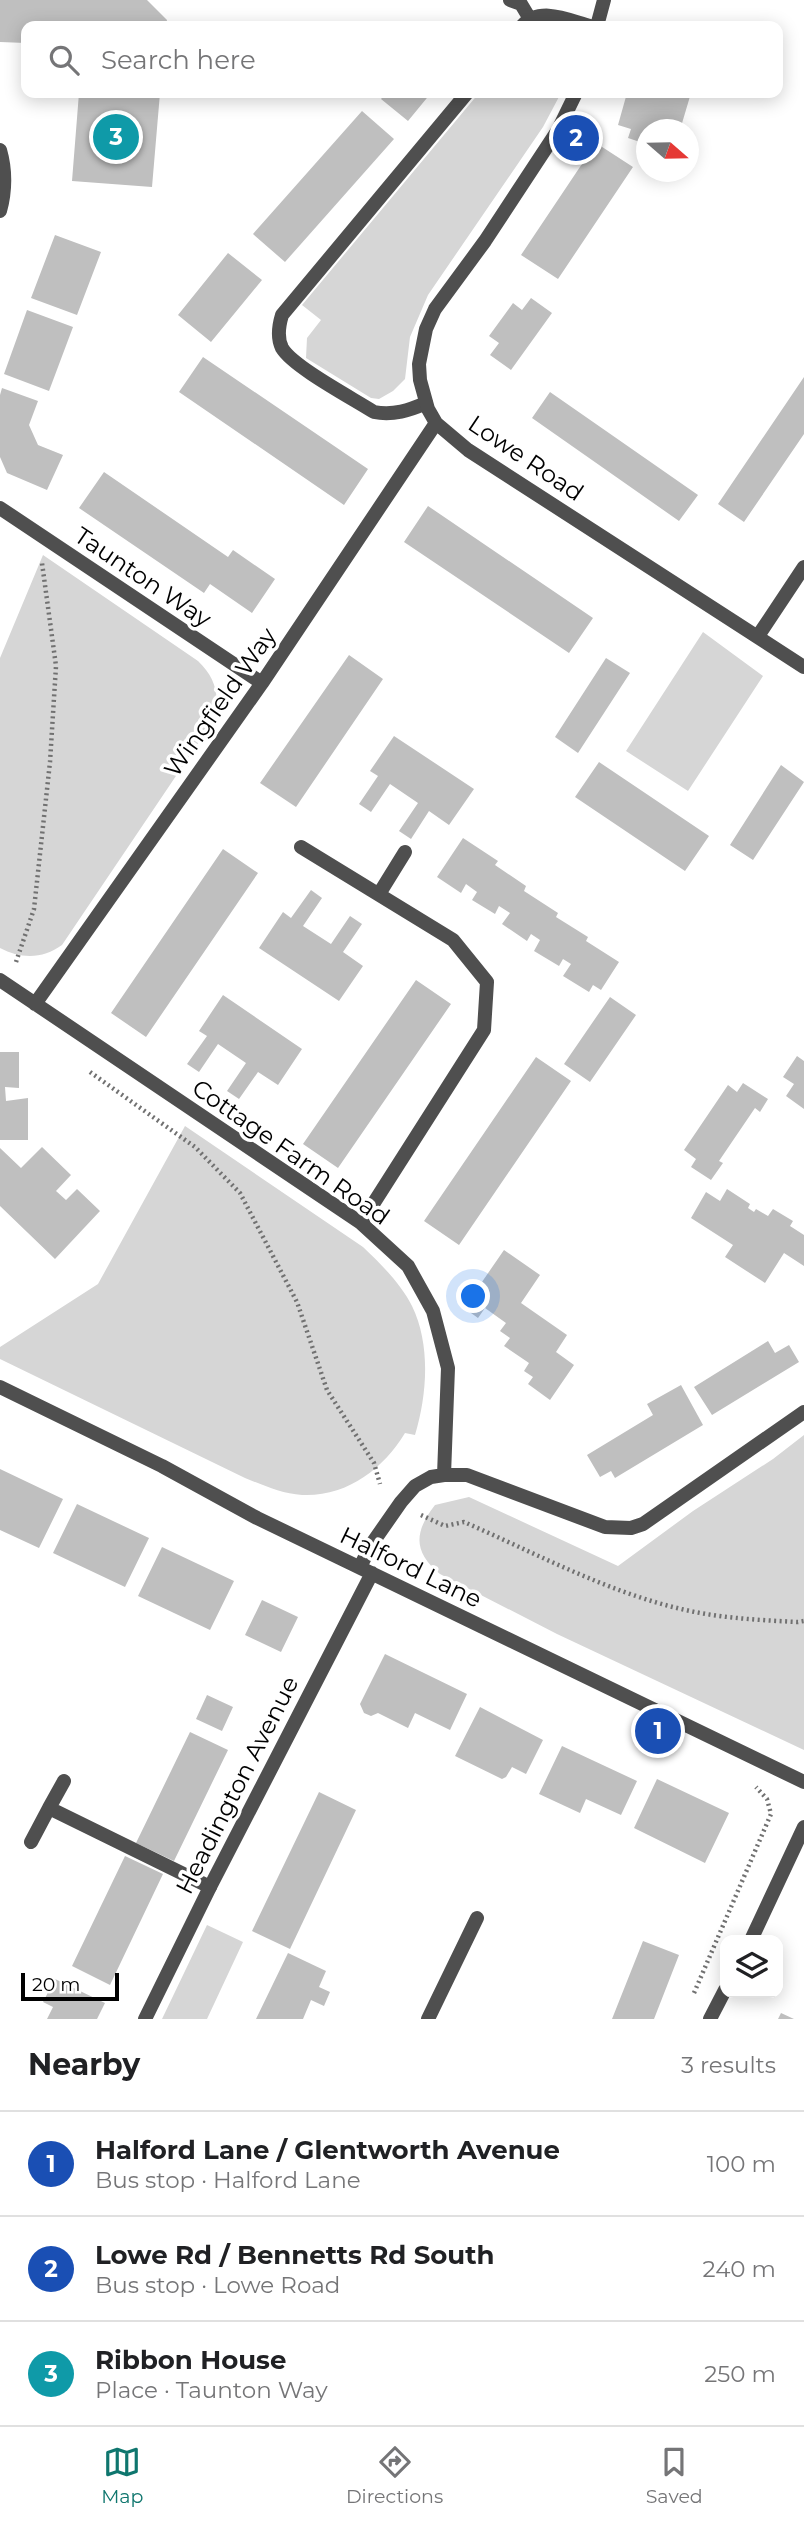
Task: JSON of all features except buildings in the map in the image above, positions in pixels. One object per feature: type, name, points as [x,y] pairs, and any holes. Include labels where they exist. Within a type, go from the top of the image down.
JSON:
[{"type":"street","points":[[510,0],[521,4],[525,21]]},
{"type":"street","points":[[598,21],[604,0]]},
{"type":"street","points":[[529,21],[534,17],[547,15],[570,21]]},
{"type":"street","points":[[426,403],[406,411],[383,414],[374,412],[297,363],[282,347],[279,325],[282,315],[463,98]]},
{"type":"street","name":"Lowe Road","points":[[574,98],[558,130],[485,241],[435,309],[426,329],[420,355],[420,380],[426,403],[436,423],[468,450],[804,667]]},
{"type":"street","points":[[0,150],[5,194],[0,211]]},
{"type":"street","name":"Wingfield Way","points":[[35,1004],[262,683],[436,423]]},
{"type":"street","name":"Taunton Way","points":[[0,508],[262,683]]},
{"type":"street","points":[[758,636],[804,567]]},
{"type":"street","points":[[301,847],[453,940],[487,982],[484,1030],[361,1223]]},
{"type":"street","points":[[379,894],[405,852]]},
{"type":"street","name":"Cottage Farm Road","points":[[2,981],[361,1223],[408,1266],[433,1311],[448,1368],[444,1475]]},
{"type":"street","name":"Halford Lane","points":[[0,1387],[162,1465],[257,1518],[804,1782]]},
{"type":"street","points":[[444,1475],[467,1475],[605,1527],[631,1528],[654,1516],[804,1412]]},
{"type":"street","name":"Headington Avenue","points":[[145,2019],[366,1570],[371,1545],[415,1486],[444,1475]]},
{"type":"street","points":[[31,1842],[64,1781]]},
{"type":"street","points":[[49,1808],[210,1887]]},
{"type":"street","points":[[753,1935],[804,1827]]},
{"type":"street","points":[[429,2019],[477,1918]]},
{"type":"street","points":[[710,2019],[721,1998]]},
{"type":"path","points":[[2,981],[16,963],[34,909],[50,762],[56,666],[46,579],[35,531]]},
{"type":"path","points":[[81,1066],[195,1147],[240,1193],[298,1302],[327,1390],[374,1464],[380,1484]]},
{"type":"path","points":[[421,1514],[445,1527],[464,1522],[605,1584],[676,1608],[739,1619],[804,1620]]},
{"type":"path","points":[[692,1997],[771,1814],[767,1799],[752,1782]]},
{"type":"shaded area","points":[[475,98],[558,98],[543,127],[428,295],[410,337],[405,379],[393,391],[379,399],[371,398],[306,358],[307,338],[321,320],[302,305]]},
{"type":"shaded area","points":[[43,555],[198,661],[214,684],[217,700],[209,727],[62,945],[47,953],[24,956],[0,948],[0,658]]},
{"type":"shaded area","points":[[703,632],[763,676],[688,791],[626,751]]},
{"type":"shaded area","points":[[185,1126],[363,1247],[384,1267],[412,1306],[422,1337],[425,1370],[415,1435],[405,1433],[375,1469],[349,1486],[302,1495],[266,1486],[0,1359],[0,1347],[98,1284]]},
{"type":"shaded area","points":[[804,1435],[804,1750],[557,1634],[440,1574],[421,1550],[420,1533],[435,1505],[469,1497],[618,1566]]},
{"type":"shaded area","points":[[207,1925],[243,1942],[207,2019],[162,2019]]},
{"type":"place","name":"Ribbon House","points":[[116,137]]},
{"type":"place","name":"Lowe Rd / Bennetts Rd South","points":[[576,138]]},
{"type":"place","name":"Halford Lane / Glentworth Avenue","points":[[658,1731]]}]
